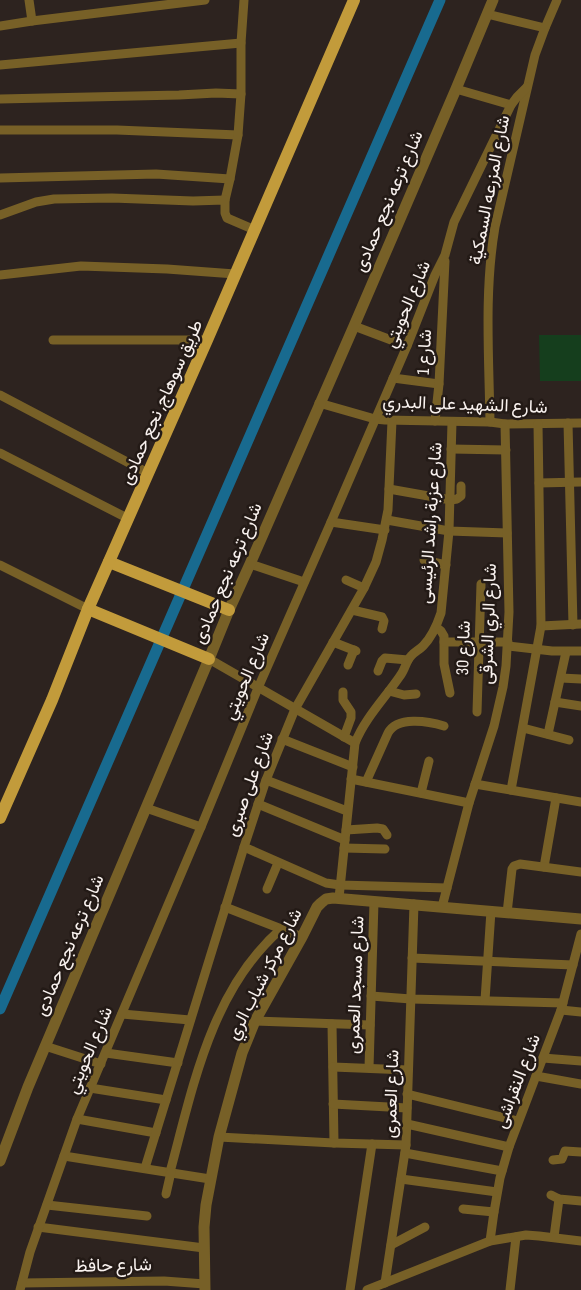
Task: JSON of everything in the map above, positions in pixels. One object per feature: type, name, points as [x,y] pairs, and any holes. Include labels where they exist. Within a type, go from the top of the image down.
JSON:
[{"type":"main road","name":"طريق سوهاج, نجع حمادى","points":[[1,815],[52,700],[88,608],[129,519],[354,0]]},
{"type":"main road","points":[[109,562],[229,610]]},
{"type":"main road","points":[[88,608],[209,659]]},
{"type":"street","points":[[29,0],[32,21]]},
{"type":"street","points":[[0,26],[205,0]]},
{"type":"street","points":[[244,0],[238,136],[225,200],[225,213],[227,218],[255,230]]},
{"type":"street","name":"شارع ترعه نجع حمادى","points":[[0,1161],[45,1046],[229,610],[354,326],[493,0]]},
{"type":"street","name":"شارع المزرعه السمكية","points":[[490,422],[488,291],[494,227],[535,55],[557,0]]},
{"type":"street","points":[[487,14],[545,28]]},
{"type":"street","points":[[0,65],[241,43]]},
{"type":"street","name":"شارع الحويتي","points":[[21,1286],[38,1228],[77,1119],[258,688],[445,255],[454,222],[511,105],[527,87]]},
{"type":"street","points":[[456,89],[511,105]]},
{"type":"street","points":[[0,99],[216,93],[241,94]]},
{"type":"street","points":[[0,130],[116,130],[238,136]]},
{"type":"street","points":[[0,178],[156,174],[230,179]]},
{"type":"street","points":[[0,215],[36,202],[54,199],[225,200]]},
{"type":"street","name":"شارع 1","points":[[435,421],[439,384],[445,255]]},
{"type":"street","points":[[0,275],[81,266],[168,269],[235,274]]},
{"type":"street","points":[[354,326],[406,346]]},
{"type":"street","points":[[53,340],[207,340]]},
{"type":"street","points":[[393,378],[439,384]]},
{"type":"street","points":[[0,395],[148,473]]},
{"type":"street","name":"شارع الشهيد على البدري","points":[[319,403],[375,419],[505,424],[581,423]]},
{"type":"street","name":"شارع على صبرى","points":[[145,1168],[266,780],[295,708],[352,610],[376,562],[386,525],[390,489],[392,420]]},
{"type":"street","name":"شارع عزبة راشد الرئيسى","points":[[339,898],[355,743],[362,727],[402,674],[412,654],[422,648],[428,640],[436,627],[440,612],[451,500],[452,422]]},
{"type":"street","points":[[541,626],[577,624],[569,483],[568,423]]},
{"type":"street","name":"شارع الري الشرقى","points":[[442,907],[469,803],[488,746],[503,687],[508,644],[509,612],[505,424]]},
{"type":"street","points":[[511,790],[541,626],[538,424]]},
{"type":"street","points":[[451,449],[506,450]]},
{"type":"street","points":[[0,454],[129,519]]},
{"type":"street","points":[[539,483],[581,482]]},
{"type":"street","points":[[390,489],[457,500],[461,496],[461,486]]},
{"type":"street","points":[[331,522],[449,531],[507,533]]},
{"type":"street","points":[[424,560],[446,565]]},
{"type":"street","points":[[250,564],[304,582]]},
{"type":"street","points":[[0,565],[88,608]]},
{"type":"street","points":[[346,580],[364,588]]},
{"type":"street","name":"شارع 30","points":[[478,712],[481,584]]},
{"type":"street","points":[[352,610],[382,617],[384,621],[382,629]]},
{"type":"street","points":[[436,627],[443,634],[444,664],[450,693]]},
{"type":"street","points":[[333,642],[355,650],[348,666]]},
{"type":"street","points":[[444,642],[508,644],[537,649],[581,652]]},
{"type":"street","points":[[548,734],[566,652]]},
{"type":"street","points":[[378,671],[385,658],[408,660]]},
{"type":"street","points":[[209,659],[355,743]]},
{"type":"street","points":[[561,678],[581,679]]},
{"type":"street","points":[[389,691],[404,695],[416,694]]},
{"type":"street","points":[[344,692],[342,698],[351,712],[351,718],[344,736]]},
{"type":"street","points":[[555,702],[581,706]]},
{"type":"street","points":[[366,782],[392,726],[397,723],[419,722],[444,726]]},
{"type":"street","points":[[522,728],[569,740]]},
{"type":"street","points":[[282,739],[353,767]]},
{"type":"street","points":[[421,794],[429,761]]},
{"type":"street","points":[[351,779],[469,803]]},
{"type":"street","points":[[266,780],[348,811]]},
{"type":"street","points":[[476,784],[581,802]]},
{"type":"street","points":[[544,867],[556,798]]},
{"type":"street","points":[[258,804],[345,844],[385,849]]},
{"type":"street","points":[[146,808],[201,827]]},
{"type":"street","points":[[346,830],[377,828],[383,829],[387,834]]},
{"type":"street","points":[[244,847],[318,880],[340,886],[447,888]]},
{"type":"street","points":[[267,889],[278,863]]},
{"type":"street","points":[[507,913],[514,866],[520,864],[581,872]]},
{"type":"street","name":"شارع مركز شباب الري","points":[[205,1287],[205,1211],[210,1179],[242,1053],[255,1021],[317,907],[321,903],[326,899],[339,898],[581,919]]},
{"type":"street","name":"شارع مسجد العمرى","points":[[369,1068],[374,902]]},
{"type":"street","name":"شارع العمرى","points":[[385,1283],[401,1179],[407,1124],[414,904]]},
{"type":"street","points":[[225,907],[302,937]]},
{"type":"street","points":[[485,1000],[491,912]]},
{"type":"street","points":[[166,1194],[194,1082],[221,1011],[246,967],[263,946],[281,929]]},
{"type":"street","name":"شارع النقراشى","points":[[490,1241],[497,1192],[509,1146],[562,1007],[581,934]]},
{"type":"street","points":[[412,958],[573,965]]},
{"type":"street","points":[[371,996],[411,999],[485,1000],[562,1007],[581,1012]]},
{"type":"street","points":[[122,1014],[190,1020]]},
{"type":"street","points":[[255,1021],[370,1026]]},
{"type":"street","points":[[332,1024],[334,1143]]},
{"type":"street","points":[[45,1046],[101,1064]]},
{"type":"street","points":[[106,1053],[178,1063]]},
{"type":"street","points":[[543,1058],[581,1061]]},
{"type":"street","points":[[333,1067],[408,1070]]},
{"type":"street","points":[[536,1076],[581,1084]]},
{"type":"street","points":[[90,1088],[166,1100]]},
{"type":"street","points":[[407,1094],[518,1121]]},
{"type":"street","points":[[334,1104],[407,1108]]},
{"type":"street","points":[[77,1119],[156,1133]]},
{"type":"street","points":[[407,1124],[509,1146]]},
{"type":"street","points":[[220,1137],[372,1144],[405,1149],[502,1170]]},
{"type":"street","points":[[350,1290],[372,1144]]},
{"type":"street","points":[[553,1160],[562,1159],[565,1151],[581,1152]]},
{"type":"street","points":[[64,1156],[210,1179]]},
{"type":"street","points":[[401,1179],[497,1192]]},
{"type":"street","points":[[554,1237],[555,1197],[581,1201]]},
{"type":"street","points":[[47,1205],[147,1216]]},
{"type":"street","points":[[463,1209],[494,1212]]},
{"type":"street","points":[[391,1245],[425,1227]]},
{"type":"street","points":[[38,1228],[204,1248]]},
{"type":"street","points":[[367,1290],[490,1241],[539,1236],[581,1241]]},
{"type":"street","points":[[510,1290],[516,1237]]},
{"type":"street","name":"شارع حافظ","points":[[21,1286],[164,1281],[205,1287]]},
{"type":"green space","points":[[539,335],[581,335],[581,381],[540,381]]},
{"type":"waterway","points":[[0,1009],[440,0]]}]
